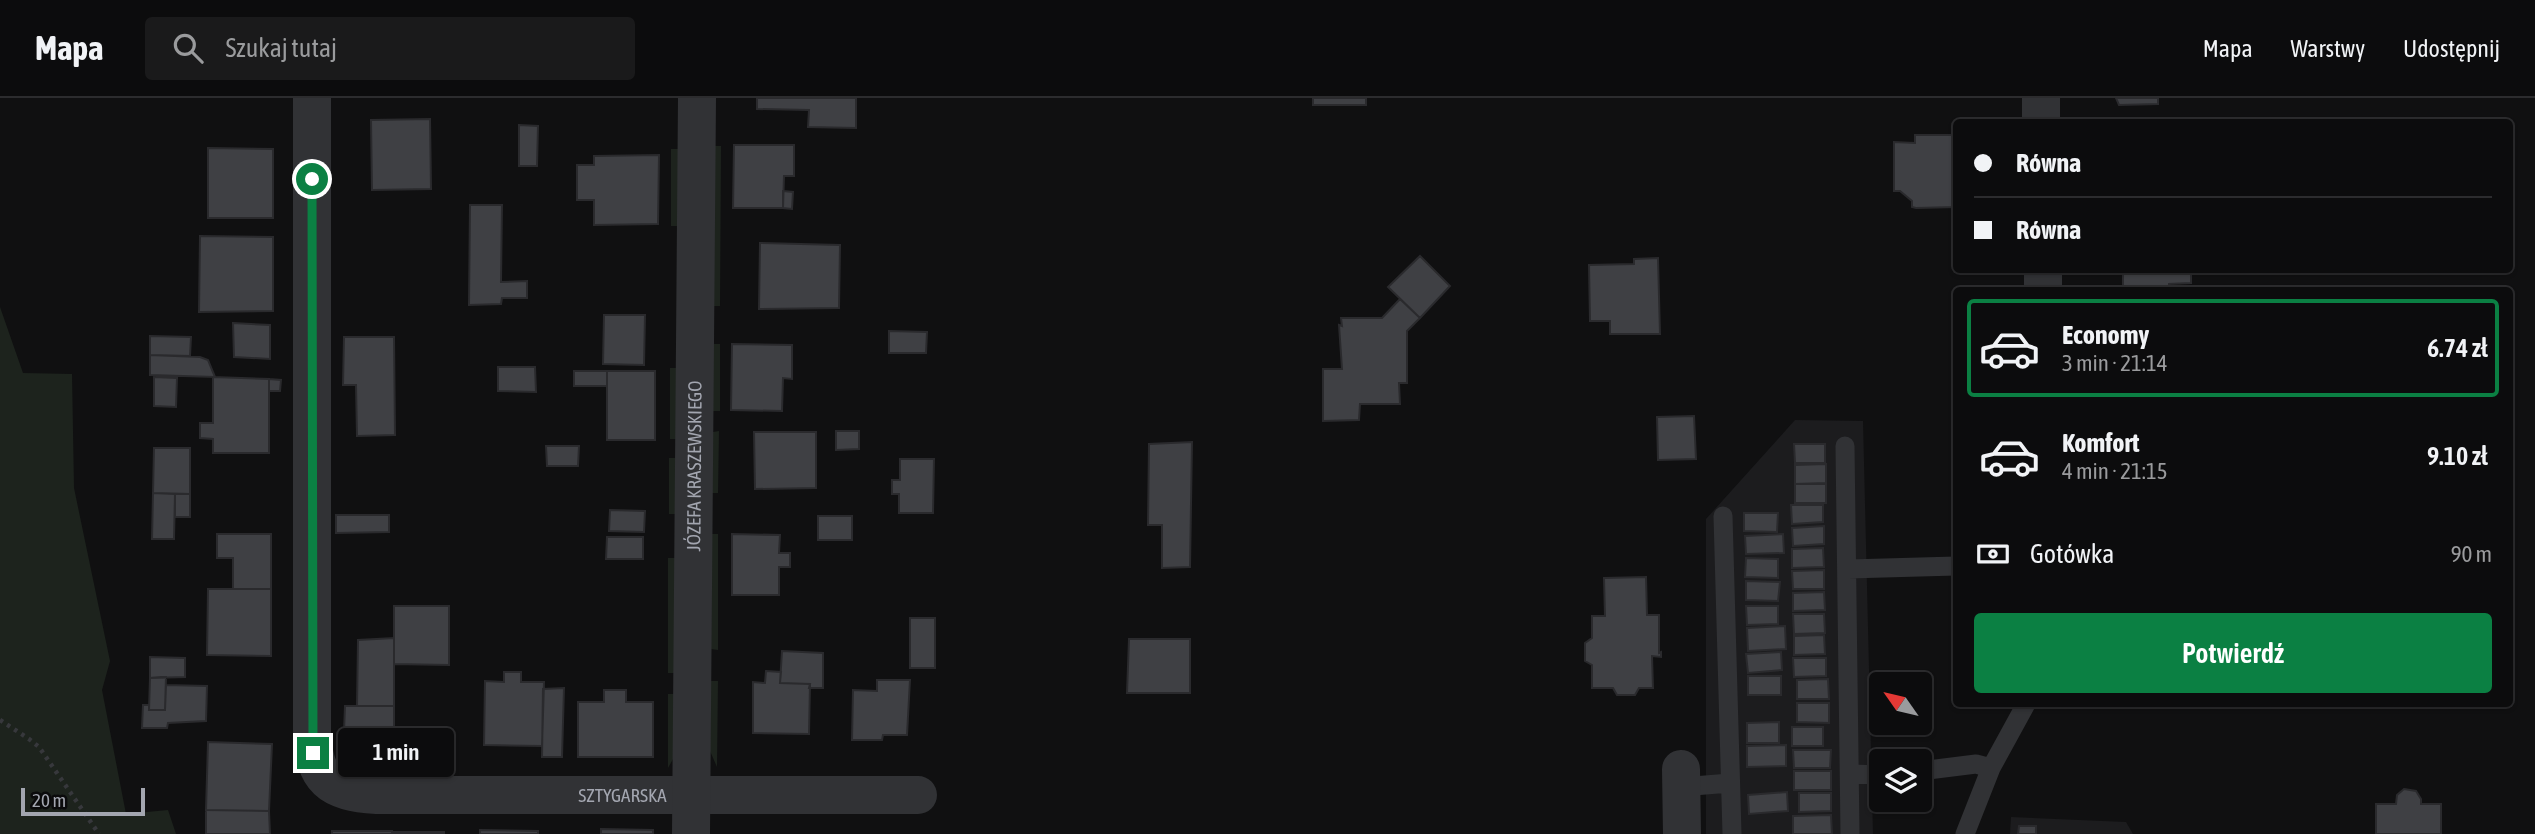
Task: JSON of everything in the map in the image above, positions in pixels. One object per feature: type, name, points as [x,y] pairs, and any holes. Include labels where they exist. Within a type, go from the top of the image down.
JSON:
[{"type":"street","name":"SZTYGARSKA","points":[[312,98],[312,731],[316,764],[327,782],[338,789],[357,794],[377,795],[918,795]]},
{"type":"street","name":"JÓZEFA KRASZEWSKIEGO","points":[[691,834],[697,98]]},
{"type":"street","points":[[2041,98],[2041,119]]},
{"type":"street","points":[[1681,778],[1682,834]]},
{"type":"lane","points":[[1845,446],[1850,834]]},
{"type":"lane","points":[[1723,516],[1732,834]]},
{"type":"lane","points":[[1848,569],[1953,566]]},
{"type":"lane","points":[[1965,834],[1991,768],[2024,707]]},
{"type":"lane","points":[[1932,770],[1976,764],[1991,768]]},
{"type":"lane","points":[[1851,774],[1869,775]]},
{"type":"lane","points":[[1681,778],[1730,783]]},
{"type":"path","points":[[0,720],[38,747],[99,834]]},
{"type":"shaded area","points":[[714,146],[721,146],[720,306],[713,306]]},
{"type":"shaded area","points":[[671,149],[679,149],[678,226],[671,226]]},
{"type":"shaded area","points":[[0,307],[23,373],[72,374],[74,488],[110,661],[102,690],[126,814],[168,810],[176,834],[0,834]]},
{"type":"shaded area","points":[[713,344],[720,344],[720,411],[712,411]]},
{"type":"shaded area","points":[[670,368],[678,368],[678,439],[670,439]]},
{"type":"shaded area","points":[[1795,420],[1863,421],[1871,749],[1869,812],[1872,812],[1873,834],[1706,834],[1706,519]]},
{"type":"shaded area","points":[[719,431],[718,493],[712,493],[713,432]]},
{"type":"shaded area","points":[[669,458],[677,458],[677,514],[669,514]]},
{"type":"shaded area","points":[[712,534],[718,534],[718,650],[711,649]]},
{"type":"shaded area","points":[[668,558],[677,558],[676,673],[668,673]]},
{"type":"shaded area","points":[[711,681],[718,681],[717,767],[710,751]]},
{"type":"shaded area","points":[[668,694],[676,694],[673,759],[668,768]]},
{"type":"shaded area","points":[[2011,817],[2126,822],[2133,834],[2010,834]]},
{"type":"building","points":[[757,98],[856,98],[856,128],[808,127],[809,110],[757,109]]},
{"type":"building","points":[[1313,98],[1366,98],[1366,105],[1313,105]]},
{"type":"building","points":[[2116,98],[2158,98],[2158,104],[2119,105]]},
{"type":"building","points":[[430,119],[431,189],[372,190],[371,120]]},
{"type":"building","points":[[519,125],[538,126],[537,166],[519,166]]},
{"type":"building","points":[[1915,135],[1953,135],[1953,207],[1912,207],[1912,201],[1900,191],[1894,191],[1894,142],[1915,143]]},
{"type":"building","points":[[734,145],[794,145],[794,176],[784,176],[783,208],[733,208]]},
{"type":"building","points":[[208,148],[273,149],[273,218],[208,218]]},
{"type":"building","points":[[659,155],[658,224],[594,225],[594,200],[577,200],[577,165],[594,165],[594,156]]},
{"type":"building","points":[[783,191],[793,192],[792,209],[783,208]]},
{"type":"building","points":[[470,205],[502,205],[501,282],[527,281],[527,298],[502,298],[501,304],[469,305]]},
{"type":"building","points":[[200,236],[273,237],[273,311],[199,312]]},
{"type":"building","points":[[760,243],[840,245],[839,308],[759,309]]},
{"type":"building","points":[[1420,256],[1450,286],[1420,318],[1388,287]]},
{"type":"building","points":[[1658,258],[1660,334],[1610,334],[1610,321],[1590,321],[1589,265],[1634,264],[1634,259]]},
{"type":"building","points":[[2123,273],[2191,273],[2191,283],[2169,284],[2169,287],[2123,287]]},
{"type":"building","points":[[1400,299],[1420,318],[1407,331],[1407,383],[1399,383],[1400,404],[1360,404],[1359,420],[1323,421],[1323,369],[1342,369],[1339,325],[1342,326],[1341,318],[1382,318]]},
{"type":"building","points":[[604,315],[645,315],[644,365],[603,364]]},
{"type":"building","points":[[233,323],[270,325],[270,359],[234,357]]},
{"type":"building","points":[[889,331],[927,332],[926,353],[889,353]]},
{"type":"building","points":[[150,336],[191,337],[190,356],[150,355]]},
{"type":"building","points":[[344,337],[394,337],[395,435],[357,436],[356,385],[343,385]]},
{"type":"building","points":[[732,344],[792,345],[792,379],[783,378],[782,411],[731,410]]},
{"type":"building","points":[[150,355],[200,357],[208,360],[215,377],[150,375]]},
{"type":"building","points":[[498,367],[535,367],[536,392],[498,391]]},
{"type":"building","points":[[574,371],[607,371],[607,386],[574,386]]},
{"type":"building","points":[[607,371],[655,371],[655,440],[607,440]]},
{"type":"building","points":[[154,377],[177,378],[176,407],[154,406]]},
{"type":"building","points":[[213,377],[269,379],[269,453],[213,453],[213,439],[200,438],[200,423],[213,423]]},
{"type":"building","points":[[269,379],[281,380],[280,391],[269,391]]},
{"type":"building","points":[[1694,416],[1696,459],[1658,460],[1657,417]]},
{"type":"building","points":[[836,431],[859,431],[859,449],[836,450]]},
{"type":"building","points":[[754,432],[816,432],[816,488],[755,489]]},
{"type":"building","points":[[1192,442],[1190,567],[1162,568],[1162,525],[1148,525],[1149,444]]},
{"type":"building","points":[[1794,444],[1825,444],[1825,463],[1795,463]]},
{"type":"building","points":[[546,446],[579,446],[578,466],[547,466]]},
{"type":"building","points":[[154,448],[190,448],[190,494],[153,493]]},
{"type":"building","points":[[900,459],[934,459],[933,513],[899,513],[899,494],[892,494],[892,480],[900,480]]},
{"type":"building","points":[[1826,464],[1826,483],[1795,484],[1795,465]]},
{"type":"building","points":[[1795,484],[1826,484],[1826,503],[1795,503]]},
{"type":"building","points":[[153,493],[175,494],[174,539],[152,539]]},
{"type":"building","points":[[175,494],[190,494],[190,517],[175,517]]},
{"type":"building","points":[[1791,505],[1823,505],[1823,522],[1792,524]]},
{"type":"building","points":[[610,510],[645,511],[644,532],[609,531]]},
{"type":"building","points":[[1744,513],[1778,513],[1777,532],[1744,531]]},
{"type":"building","points":[[336,515],[389,515],[389,532],[336,533]]},
{"type":"building","points":[[818,516],[852,516],[852,540],[818,540]]},
{"type":"building","points":[[1824,526],[1824,544],[1793,546],[1792,528]]},
{"type":"building","points":[[217,534],[271,534],[271,589],[233,589],[233,558],[217,558]]},
{"type":"building","points":[[732,534],[780,535],[779,553],[790,553],[790,567],[779,567],[779,595],[732,595]]},
{"type":"building","points":[[1783,534],[1784,553],[1746,554],[1745,536]]},
{"type":"building","points":[[607,537],[643,537],[643,559],[606,559]]},
{"type":"building","points":[[1823,548],[1824,567],[1792,568],[1792,549]]},
{"type":"building","points":[[1746,558],[1778,559],[1778,578],[1745,577]]},
{"type":"building","points":[[1824,570],[1824,589],[1793,589],[1792,571]]},
{"type":"building","points":[[1646,577],[1647,615],[1659,615],[1661,657],[1652,656],[1653,688],[1639,688],[1635,695],[1617,695],[1613,688],[1592,688],[1592,665],[1585,661],[1585,643],[1592,638],[1592,616],[1605,616],[1604,578]]},
{"type":"building","points":[[1746,581],[1780,582],[1778,601],[1746,600]]},
{"type":"building","points":[[208,589],[271,589],[271,656],[207,655]]},
{"type":"building","points":[[1824,592],[1825,610],[1793,611],[1793,593]]},
{"type":"building","points":[[394,606],[449,606],[449,665],[394,664]]},
{"type":"building","points":[[1746,606],[1778,606],[1778,624],[1747,625]]},
{"type":"building","points":[[1793,614],[1824,614],[1825,633],[1794,634]]},
{"type":"building","points":[[910,618],[935,618],[935,668],[910,668]]},
{"type":"building","points":[[1785,626],[1786,649],[1748,651],[1747,628]]},
{"type":"building","points":[[1824,635],[1825,654],[1794,655],[1794,636]]},
{"type":"building","points":[[394,638],[394,706],[357,706],[358,640]]},
{"type":"building","points":[[1129,639],[1190,639],[1190,693],[1127,693]]},
{"type":"building","points":[[782,651],[823,653],[823,688],[809,688],[810,684],[780,683]]},
{"type":"building","points":[[1781,652],[1782,670],[1748,673],[1746,654]]},
{"type":"building","points":[[150,657],[185,658],[185,677],[150,678]]},
{"type":"building","points":[[1793,658],[1826,658],[1826,676],[1794,677]]},
{"type":"building","points":[[766,671],[781,672],[780,683],[810,684],[809,734],[753,733],[753,682],[765,683]]},
{"type":"building","points":[[504,672],[521,672],[521,682],[544,682],[542,746],[484,745],[485,681],[504,682]]},
{"type":"building","points":[[1748,676],[1781,676],[1781,695],[1748,695]]},
{"type":"building","points":[[166,677],[165,710],[149,710],[150,678]]},
{"type":"building","points":[[1828,679],[1829,699],[1797,699],[1797,680]]},
{"type":"building","points":[[877,680],[910,680],[907,735],[883,735],[882,740],[852,740],[853,690],[877,691]]},
{"type":"building","points":[[166,685],[207,686],[206,721],[168,723],[167,728],[142,728],[143,705],[149,705],[149,710],[165,710]]},
{"type":"building","points":[[564,688],[562,757],[542,757],[543,689]]},
{"type":"building","points":[[604,690],[626,690],[626,702],[653,702],[653,757],[578,757],[578,702],[604,702]]},
{"type":"building","points":[[1797,703],[1829,703],[1829,723],[1797,722]]},
{"type":"building","points":[[345,706],[394,706],[394,757],[343,757]]},
{"type":"building","points":[[1779,722],[1779,743],[1747,743],[1747,723]]},
{"type":"building","points":[[1792,727],[1823,727],[1823,746],[1792,746]]},
{"type":"building","points":[[208,742],[272,744],[269,811],[206,810]]},
{"type":"building","points":[[1786,745],[1786,766],[1747,767],[1747,746]]},
{"type":"building","points":[[1793,750],[1831,750],[1830,768],[1794,768]]},
{"type":"building","points":[[1794,771],[1831,771],[1831,790],[1794,790]]},
{"type":"building","points":[[2404,789],[2416,791],[2421,804],[2441,804],[2441,834],[2376,834],[2376,804],[2396,804],[2397,795]]},
{"type":"building","points":[[1787,792],[1788,811],[1749,814],[1748,795]]},
{"type":"building","points":[[1799,793],[1831,793],[1831,811],[1799,812]]},
{"type":"building","points":[[206,810],[269,811],[270,834],[206,834]]},
{"type":"building","points":[[1831,815],[1832,834],[1793,834],[1793,816]]},
{"type":"building","points":[[2019,826],[2036,826],[2036,834],[2018,834]]},
{"type":"building","points":[[601,829],[653,830],[653,834],[601,834]]},
{"type":"building","points":[[480,830],[538,831],[538,834],[480,834]]},
{"type":"building","points":[[332,831],[392,831],[392,834],[332,834]]},
{"type":"building","points":[[444,832],[444,834],[392,834]]},
{"type":"route","points":[[312,179],[313,753]]}]
